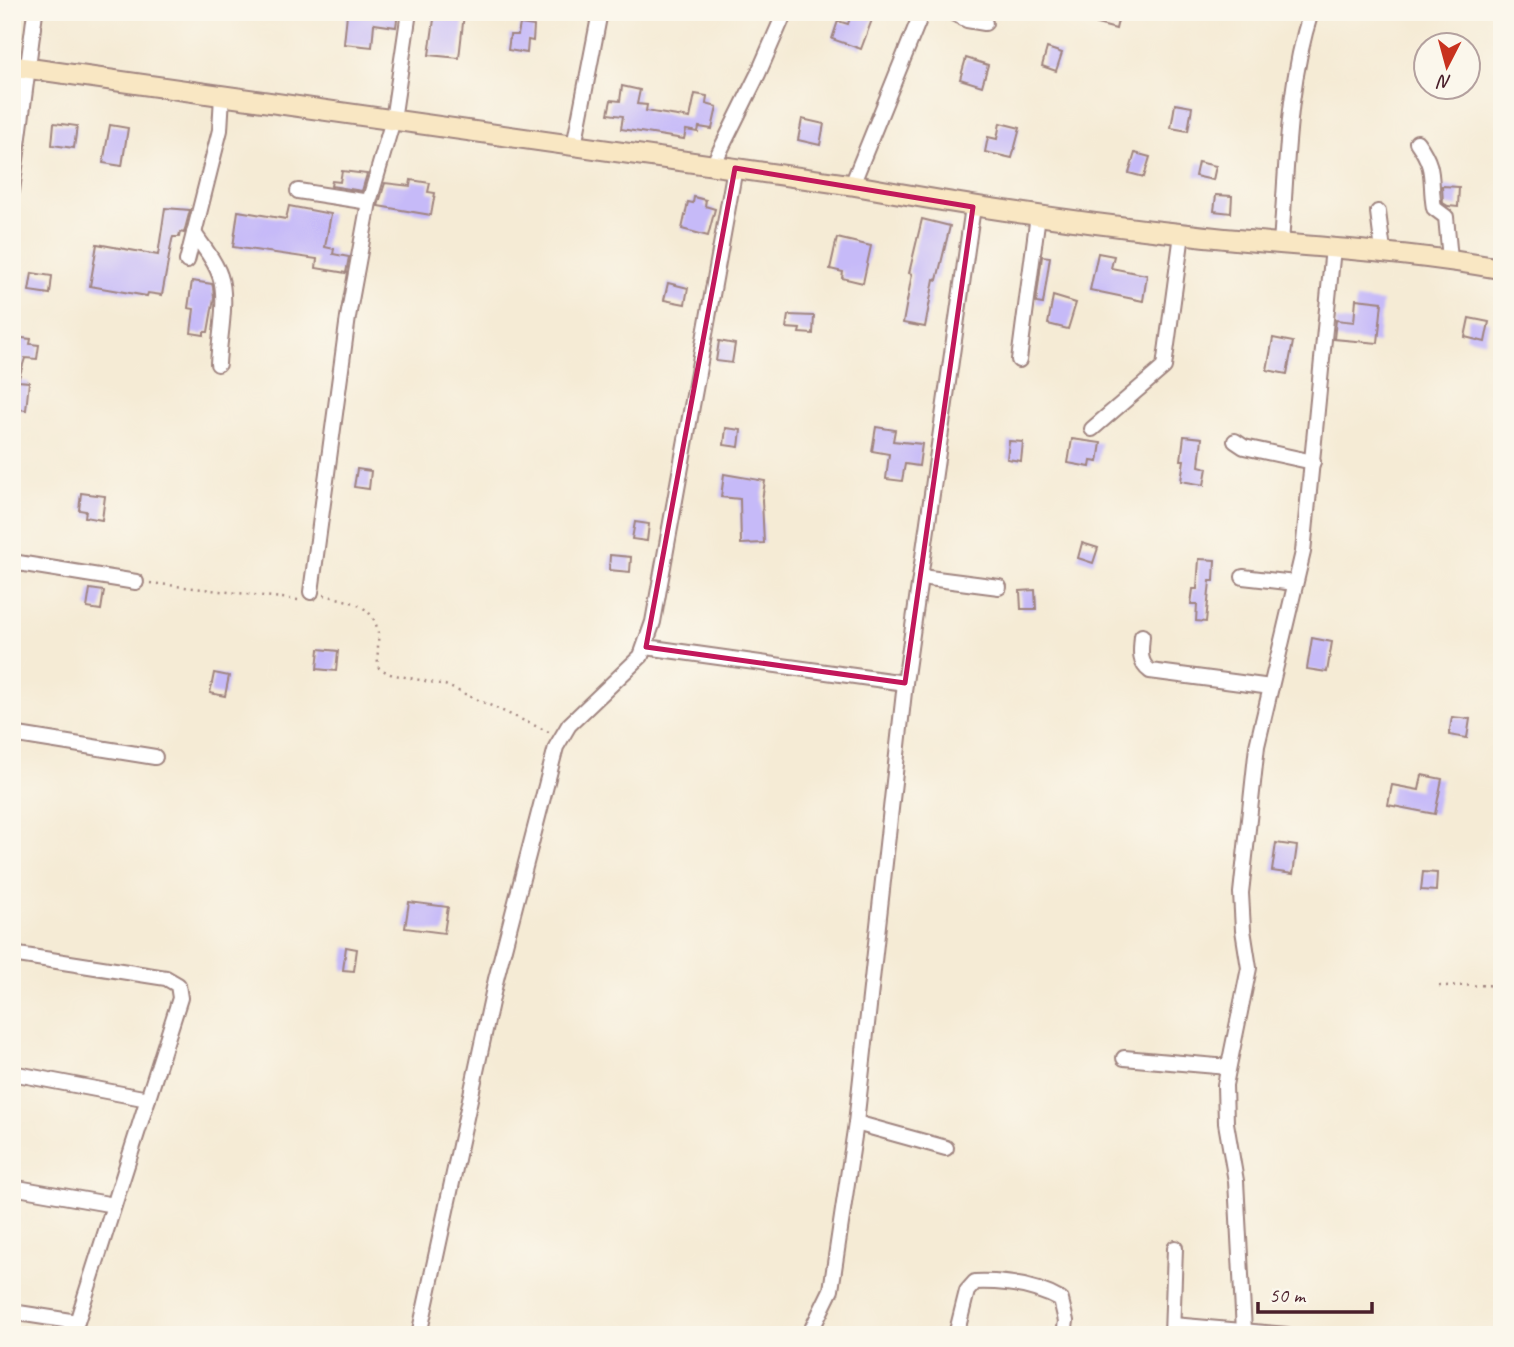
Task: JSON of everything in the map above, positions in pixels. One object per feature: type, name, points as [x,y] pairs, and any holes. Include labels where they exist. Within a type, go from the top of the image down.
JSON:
[{"type":"street","points":[[12,191],[21,67],[35,12]]},
{"type":"street","points":[[311,592],[348,317],[369,202],[393,120],[410,12]]},
{"type":"street","points":[[573,146],[600,12]]},
{"type":"street","points":[[713,165],[785,12]]},
{"type":"street","points":[[852,185],[922,12]]},
{"type":"street","points":[[951,12],[967,20],[985,23]]},
{"type":"street","points":[[1281,243],[1295,75],[1300,46],[1311,12]]},
{"type":"street","points":[[21,67],[852,185],[973,207],[1182,234],[1383,251],[1450,259],[1502,269]]},
{"type":"street","points":[[187,261],[220,130],[222,96]]},
{"type":"street","points":[[1417,142],[1427,156],[1433,172],[1431,189],[1434,208],[1446,217],[1450,259]]},
{"type":"street","points":[[419,1335],[496,979],[556,747],[569,725],[641,656],[653,622],[735,168]]},
{"type":"street","points":[[298,191],[369,202]]},
{"type":"street","points":[[809,1335],[831,1290],[856,1123],[905,683],[973,207]]},
{"type":"street","points":[[1378,212],[1383,251]]},
{"type":"street","points":[[1019,360],[1038,215]]},
{"type":"street","points":[[194,233],[217,268],[221,279],[223,295],[218,364]]},
{"type":"street","points":[[1092,429],[1164,366],[1182,234]]},
{"type":"street","points":[[1244,1331],[1236,1181],[1224,1106],[1228,1068],[1249,968],[1241,893],[1257,746],[1303,552],[1333,248]]},
{"type":"street","points":[[1235,441],[1244,447],[1313,461]]},
{"type":"street","points":[[12,562],[136,582]]},
{"type":"street","points":[[921,577],[999,587]]},
{"type":"street","points":[[1242,577],[1296,583]]},
{"type":"street","points":[[1142,636],[1141,658],[1143,666],[1150,671],[1271,687]]},
{"type":"street","points":[[646,647],[905,683]]},
{"type":"street","points":[[12,734],[155,757]]},
{"type":"street","points":[[12,954],[166,978],[178,985],[180,998],[77,1322],[12,1312]]},
{"type":"street","points":[[1124,1058],[1228,1068]]},
{"type":"street","points":[[12,1073],[148,1099]]},
{"type":"street","points":[[856,1123],[946,1148]]},
{"type":"street","points":[[12,1187],[114,1205]]},
{"type":"street","points":[[1175,1248],[1173,1330],[1244,1331],[1287,1335]]},
{"type":"street","points":[[957,1335],[967,1291],[975,1282],[988,1281],[1043,1290],[1061,1300],[1066,1321],[1065,1335]]},
{"type":"path","points":[[136,582],[194,586],[291,600],[301,600],[311,592],[364,607],[374,618],[378,635],[379,668],[390,674],[445,685],[562,737]]},
{"type":"path","points":[[1439,986],[1502,985]]},
{"type":"highlighted area","points":[[735,168],[973,207],[905,683],[646,647]]},
{"type":"building","points":[[359,12],[398,12],[396,27],[374,24],[372,47],[344,44],[347,14],[358,15]]},
{"type":"building","points":[[435,12],[464,14],[459,58],[429,55]]},
{"type":"building","points":[[852,12],[873,17],[861,49],[832,39],[838,21],[848,24]]},
{"type":"building","points":[[1100,12],[1120,12],[1116,29],[1097,24]]},
{"type":"building","points":[[520,24],[534,26],[533,41],[528,40],[527,53],[508,50],[510,35],[518,35]]},
{"type":"building","points":[[1047,48],[1062,53],[1056,71],[1042,66]]},
{"type":"building","points":[[966,58],[988,65],[982,86],[960,79]]},
{"type":"building","points":[[622,86],[640,90],[637,104],[647,105],[646,111],[690,118],[695,94],[707,96],[706,104],[717,107],[712,129],[699,127],[698,132],[686,130],[684,139],[621,129],[623,116],[608,114],[611,100],[620,101]]},
{"type":"building","points":[[1175,104],[1192,107],[1188,131],[1171,128]]},
{"type":"building","points":[[802,119],[824,124],[820,145],[798,140]]},
{"type":"building","points":[[54,123],[77,126],[74,148],[52,145]]},
{"type":"building","points":[[1000,123],[1020,128],[1012,158],[985,152],[988,137],[997,139]]},
{"type":"building","points":[[110,125],[128,128],[122,166],[103,163]]},
{"type":"building","points":[[1135,153],[1150,157],[1144,177],[1129,173]]},
{"type":"building","points":[[1198,162],[1216,166],[1213,180],[1195,176]]},
{"type":"building","points":[[342,171],[367,174],[362,191],[331,186],[332,181],[340,182]]},
{"type":"building","points":[[411,180],[430,183],[428,192],[435,193],[431,215],[378,206],[385,183],[410,186]]},
{"type":"building","points":[[1442,186],[1459,187],[1458,207],[1443,203]]},
{"type":"building","points":[[1216,195],[1232,196],[1231,213],[1214,211]]},
{"type":"building","points":[[694,197],[706,200],[705,206],[715,209],[708,236],[682,229],[688,202],[693,203]]},
{"type":"building","points":[[289,206],[331,214],[325,247],[334,249],[333,254],[349,257],[346,273],[316,268],[317,259],[233,247],[238,211],[286,219]]},
{"type":"building","points":[[165,208],[190,210],[184,233],[180,232],[179,237],[173,237],[172,240],[162,295],[148,293],[147,296],[90,286],[97,244],[158,255]]},
{"type":"building","points":[[922,219],[950,226],[937,280],[934,279],[925,327],[903,323],[912,274],[909,273]]},
{"type":"building","points":[[837,238],[871,246],[863,283],[842,278],[843,272],[830,269]]},
{"type":"building","points":[[1098,253],[1114,256],[1111,268],[1147,275],[1143,301],[1090,290]]},
{"type":"building","points":[[1042,256],[1050,257],[1043,304],[1036,303]]},
{"type":"building","points":[[32,273],[52,276],[50,294],[29,291]]},
{"type":"building","points":[[192,281],[212,284],[213,287],[214,298],[208,332],[204,332],[204,335],[191,333],[194,309],[188,308]]},
{"type":"building","points":[[668,283],[688,288],[685,304],[664,300]]},
{"type":"building","points":[[1053,296],[1076,303],[1068,329],[1048,324]]},
{"type":"building","points":[[1356,299],[1382,302],[1378,343],[1334,339],[1336,320],[1354,322]]},
{"type":"building","points":[[788,315],[814,316],[813,334],[786,328]]},
{"type":"building","points":[[1469,318],[1489,322],[1485,342],[1465,337]]},
{"type":"building","points":[[12,337],[31,339],[30,344],[39,345],[37,359],[25,358],[18,381],[29,382],[26,410],[12,408]]},
{"type":"building","points":[[1273,338],[1293,342],[1287,374],[1267,370]]},
{"type":"building","points":[[719,341],[735,344],[732,363],[716,361]]},
{"type":"building","points":[[876,427],[895,430],[893,441],[922,444],[919,466],[905,464],[902,481],[886,479],[889,454],[872,451]]},
{"type":"building","points":[[726,428],[741,430],[739,447],[724,445]]},
{"type":"building","points":[[1184,436],[1202,438],[1199,466],[1207,468],[1204,485],[1181,481]]},
{"type":"building","points":[[1072,439],[1101,443],[1098,462],[1091,461],[1090,467],[1068,463]]},
{"type":"building","points":[[1009,441],[1023,442],[1021,461],[1007,459]]},
{"type":"building","points":[[357,469],[371,471],[369,489],[354,487]]},
{"type":"building","points":[[724,474],[765,481],[762,500],[764,543],[741,544],[740,499],[721,497]]},
{"type":"building","points":[[81,493],[105,496],[102,520],[85,517],[86,511],[79,510]]},
{"type":"building","points":[[635,522],[649,524],[647,541],[632,539]]},
{"type":"building","points":[[1082,543],[1098,548],[1093,563],[1078,558]]},
{"type":"building","points":[[610,555],[631,557],[630,572],[609,570]]},
{"type":"building","points":[[1199,559],[1215,560],[1206,622],[1196,621],[1197,604],[1191,604],[1193,589],[1197,589]]},
{"type":"building","points":[[90,589],[104,591],[101,610],[87,608]]},
{"type":"building","points":[[1035,590],[1036,609],[1021,609],[1020,591]]},
{"type":"building","points":[[1312,638],[1332,642],[1327,672],[1307,669]]},
{"type":"building","points":[[319,649],[338,651],[336,671],[317,669]]},
{"type":"building","points":[[214,673],[229,676],[225,696],[210,693]]},
{"type":"building","points":[[1452,717],[1470,719],[1467,738],[1449,735]]},
{"type":"building","points":[[1422,775],[1442,779],[1435,814],[1388,805],[1392,785],[1419,790]]},
{"type":"building","points":[[1276,843],[1297,846],[1293,874],[1272,871]]},
{"type":"building","points":[[1423,872],[1437,873],[1436,891],[1421,890]]},
{"type":"building","points":[[409,902],[448,907],[444,933],[405,928]]},
{"type":"building","points":[[346,947],[357,949],[354,971],[343,970]]}]
